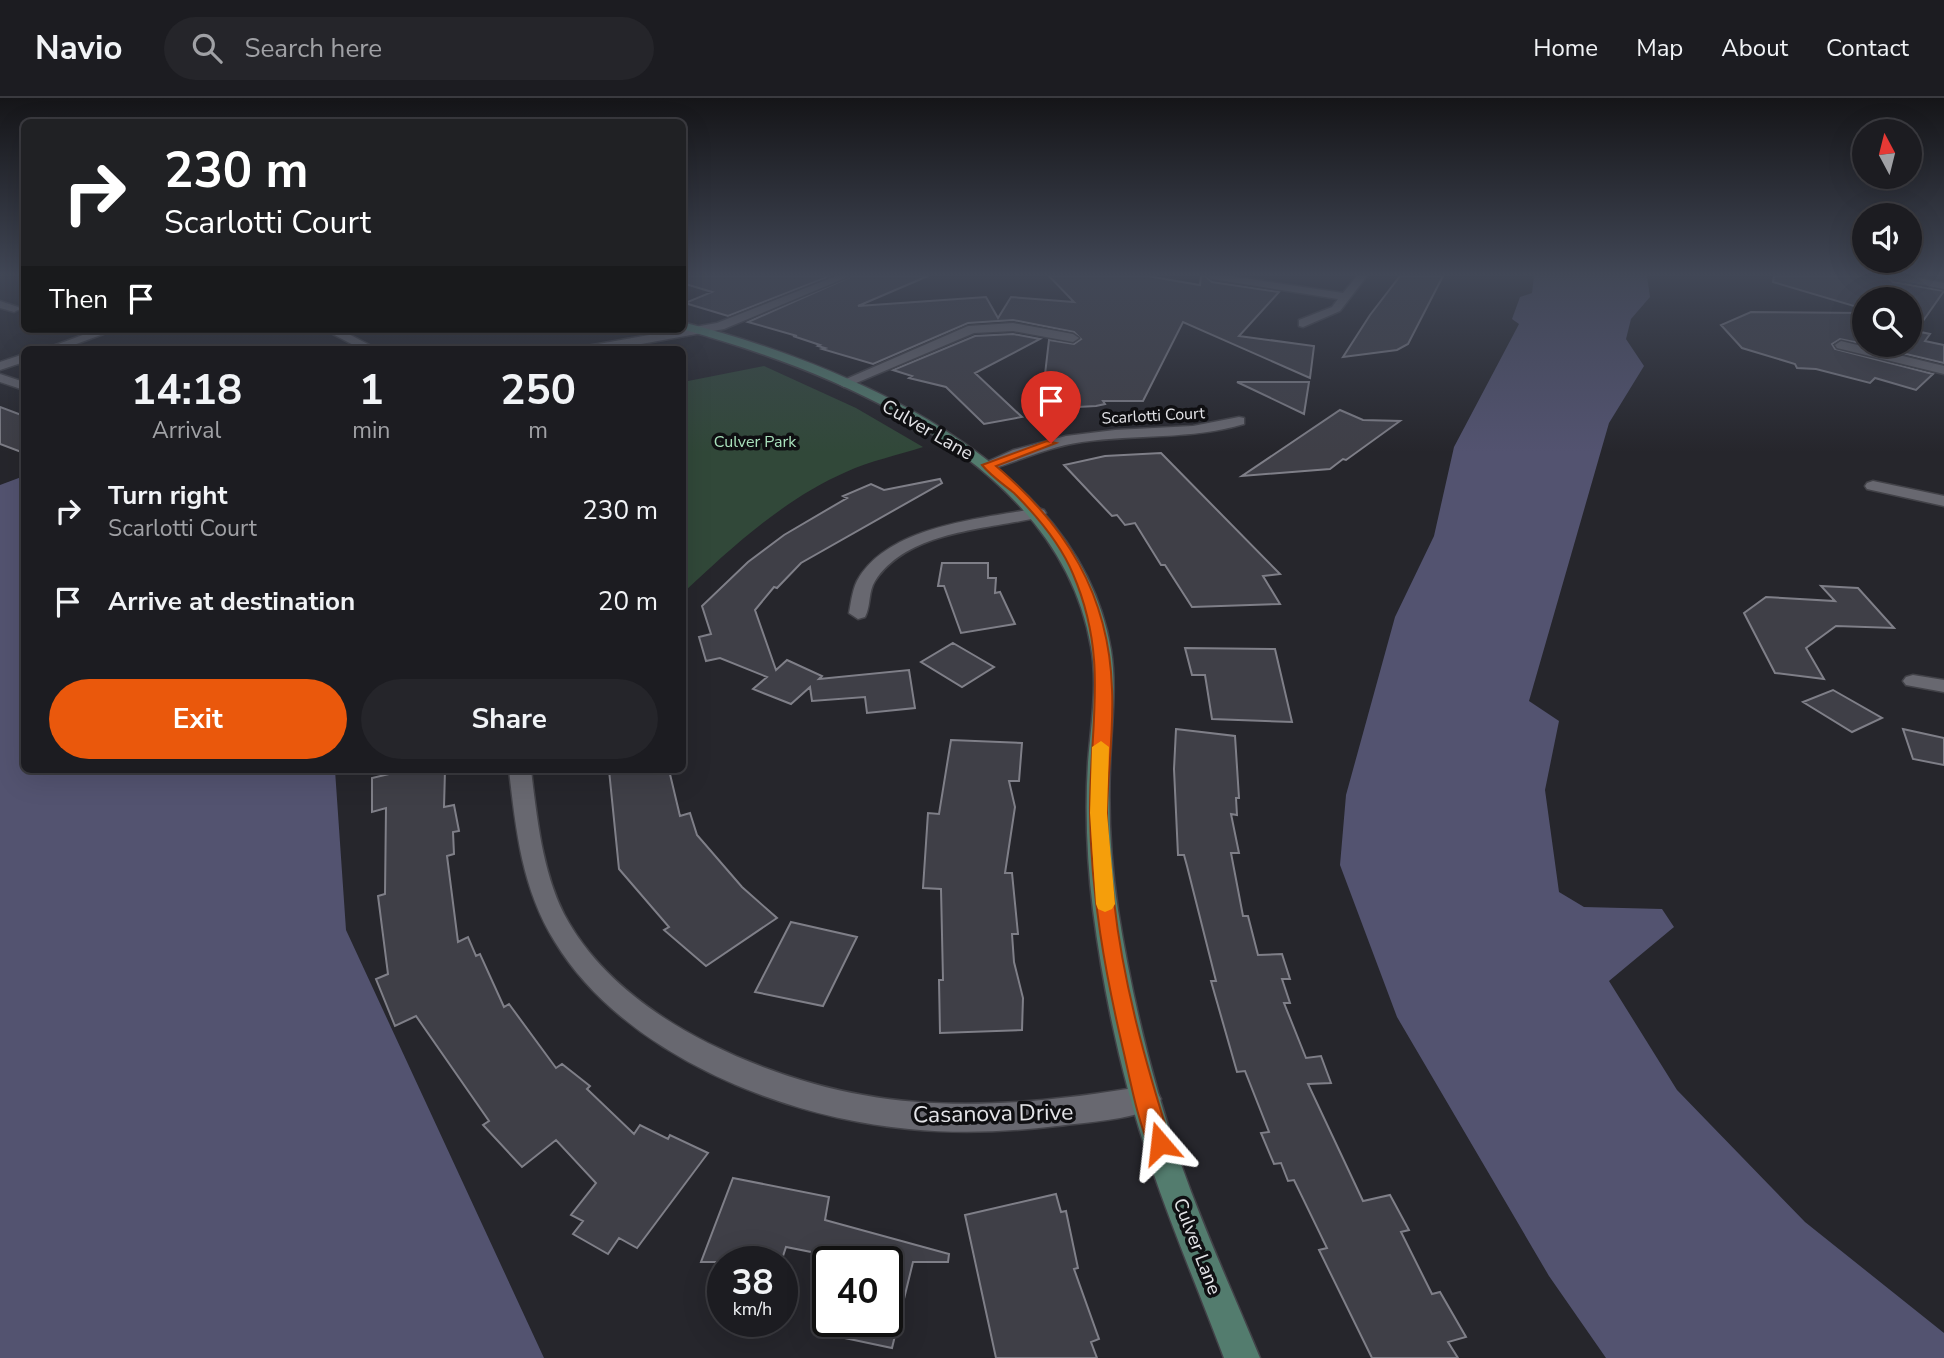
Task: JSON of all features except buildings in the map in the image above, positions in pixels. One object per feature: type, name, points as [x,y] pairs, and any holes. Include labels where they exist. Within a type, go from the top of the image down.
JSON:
[{"type":"street","points":[[60,346],[94,335]]},
{"type":"street","points":[[341,335],[365,346]]},
{"type":"street","points":[[610,346],[674,335]]},
{"type":"street","name":"Culver Lane","points":[[715,335],[770,353],[844,383],[958,443],[1020,493],[1038,513],[1079,571],[1090,600],[1101,646],[1105,690],[1099,813],[1105,903],[1117,978],[1146,1099],[1167,1165],[1242,1358]]},
{"type":"street","points":[[844,383],[958,335]]},
{"type":"street","points":[[1056,335],[1073,338]]},
{"type":"street","points":[[1841,345],[1944,370]]},
{"type":"street","points":[[0,366],[21,359]]},
{"type":"street","points":[[0,378],[21,385]]},
{"type":"street","name":"Scarlotti Court","points":[[988,465],[1028,449],[1070,440],[1214,429],[1239,421]]},
{"type":"street","points":[[1873,486],[1944,502]]},
{"type":"street","points":[[858,613],[865,583],[882,560],[917,540],[1038,513]]},
{"type":"street","points":[[1913,681],[1944,685]]},
{"type":"street","name":"Casanova Drive","points":[[520,773],[536,873],[553,916],[580,958],[610,991],[657,1029],[724,1067],[788,1093],[857,1110],[931,1118],[1023,1117],[1086,1111],[1146,1099]]},
{"type":"green space","name":"Culver Park","points":[[764,366],[856,408],[923,447],[855,468],[801,496],[739,542],[686,590],[686,381]]},
{"type":"water","points":[[1513,335],[1627,335],[1626,339],[1644,366],[1609,423],[1529,701],[1559,721],[1545,790],[1559,892],[1584,907],[1662,909],[1674,927],[1609,981],[1677,1090],[1805,1222],[1944,1333],[1944,1358],[1606,1358],[1549,1276],[1397,1017],[1340,865],[1346,795],[1395,617],[1434,536],[1454,447]]},
{"type":"water","points":[[21,477],[21,773],[335,773],[346,930],[544,1358],[0,1358],[0,485]]},
{"type":"slow traffic","points":[[1101,747],[1099,813],[1105,904]]},
{"type":"route","points":[[1051,443],[988,465],[1020,493],[1055,534],[1079,571],[1090,600],[1101,646],[1105,690],[1099,765],[1099,813],[1105,903],[1117,978],[1146,1099],[1160,1143]]}]
